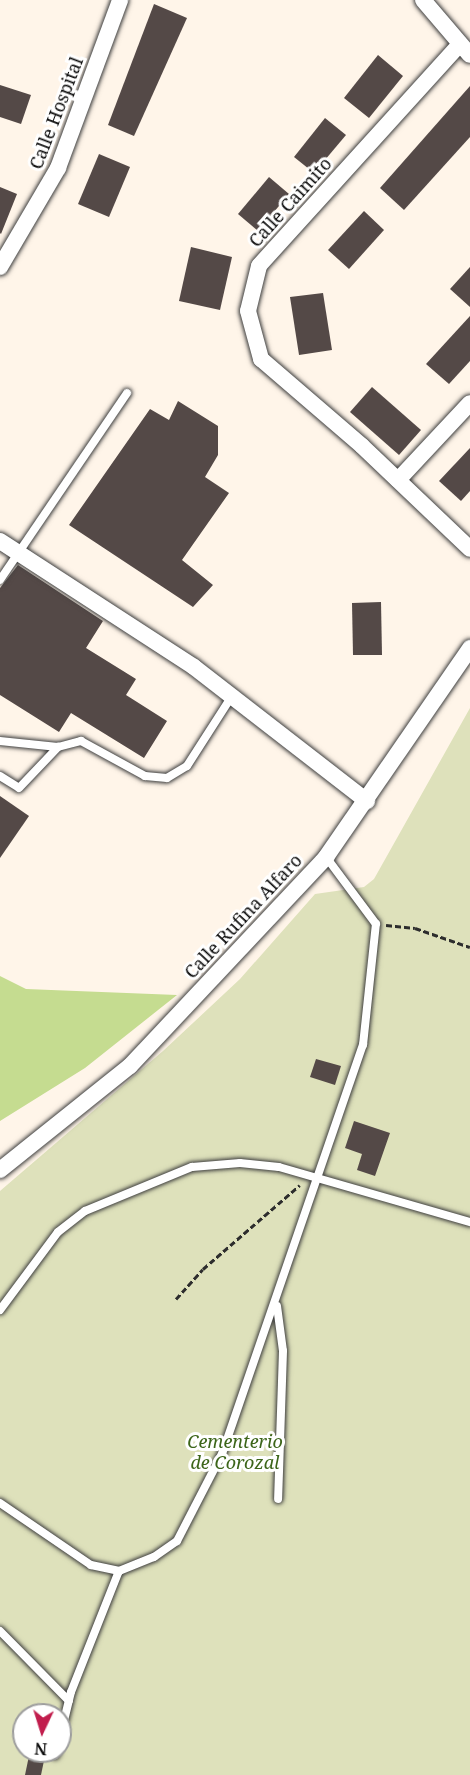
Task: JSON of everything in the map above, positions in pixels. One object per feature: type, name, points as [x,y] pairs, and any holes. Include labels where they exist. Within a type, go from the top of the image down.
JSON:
[{"type":"street","name":"Calle Hospital","points":[[0,267],[6,246],[58,168],[120,0]]},
{"type":"street","points":[[423,0],[465,50]]},
{"type":"street","name":"Calle Caimito","points":[[465,50],[259,266],[248,311],[261,359],[398,480],[470,549]]},
{"type":"street","points":[[398,480],[470,403]]},
{"type":"street","points":[[0,541],[233,696],[367,801]]},
{"type":"street","name":"Calle Rufina Alfaro","points":[[0,1170],[130,1066],[326,857],[367,801],[470,648]]},
{"type":"lane","points":[[0,580],[127,393]]},
{"type":"lane","points":[[0,741],[58,747],[81,741],[145,776],[167,778],[187,766],[233,696]]},
{"type":"lane","points":[[0,776],[19,788],[58,747]]},
{"type":"lane","points":[[0,1503],[91,1565],[119,1571],[154,1557],[177,1541],[222,1455],[277,1303],[363,1045],[376,924],[326,857]]},
{"type":"lane","points":[[0,1310],[58,1232],[85,1211],[150,1181],[192,1167],[240,1163],[306,1173],[470,1222]]},
{"type":"lane","points":[[277,1303],[283,1351],[278,1499]]},
{"type":"lane","points":[[0,1631],[69,1701],[119,1571]]},
{"type":"path","points":[[376,924],[415,928],[470,947]]},
{"type":"path","points":[[176,1299],[202,1269],[297,1190],[306,1173]]},
{"type":"green space","name":"Cementerio de Corozal","points":[[470,708],[470,1775],[0,1775],[0,1191],[163,1051],[240,979],[315,894],[364,887],[374,879]]},
{"type":"green space","points":[[0,976],[26,989],[177,995],[85,1068],[0,1121]]},
{"type":"building","points":[[154,4],[187,18],[134,136],[108,125]]},
{"type":"building","points":[[378,55],[403,76],[369,118],[344,98]]},
{"type":"building","points":[[0,85],[31,95],[21,124],[0,117]]},
{"type":"building","points":[[470,86],[470,137],[404,210],[380,188]]},
{"type":"building","points":[[325,118],[346,135],[314,173],[294,157]]},
{"type":"building","points":[[99,154],[130,167],[109,217],[78,204]]},
{"type":"building","points":[[269,177],[289,194],[258,231],[238,214]]},
{"type":"building","points":[[0,187],[17,194],[1,234],[0,233]]},
{"type":"building","points":[[364,211],[384,230],[349,269],[328,250]]},
{"type":"building","points":[[191,247],[232,257],[220,310],[179,301]]},
{"type":"building","points":[[470,267],[470,307],[450,289]]},
{"type":"building","points":[[323,293],[332,350],[299,355],[290,297]]},
{"type":"building","points":[[470,316],[470,361],[449,384],[426,364]]},
{"type":"building","points":[[372,387],[421,430],[399,455],[350,412]]},
{"type":"building","points":[[178,401],[218,426],[218,455],[205,477],[229,493],[182,560],[213,585],[193,607],[69,525],[150,409],[169,420]]},
{"type":"building","points":[[470,448],[470,491],[461,501],[439,481]]},
{"type":"building","points":[[18,565],[103,621],[86,648],[136,679],[126,695],[167,721],[144,758],[71,713],[59,732],[0,695],[0,588]]},
{"type":"building","points":[[381,602],[382,655],[353,655],[352,603]]},
{"type":"building","points":[[0,796],[29,816],[0,858]]},
{"type":"building","points":[[316,1059],[341,1066],[335,1085],[310,1077]]},
{"type":"building","points":[[354,1121],[390,1133],[375,1176],[357,1170],[362,1154],[345,1148]]},
{"type":"building","points":[[28,1763],[44,1763],[41,1775],[25,1775]]}]
